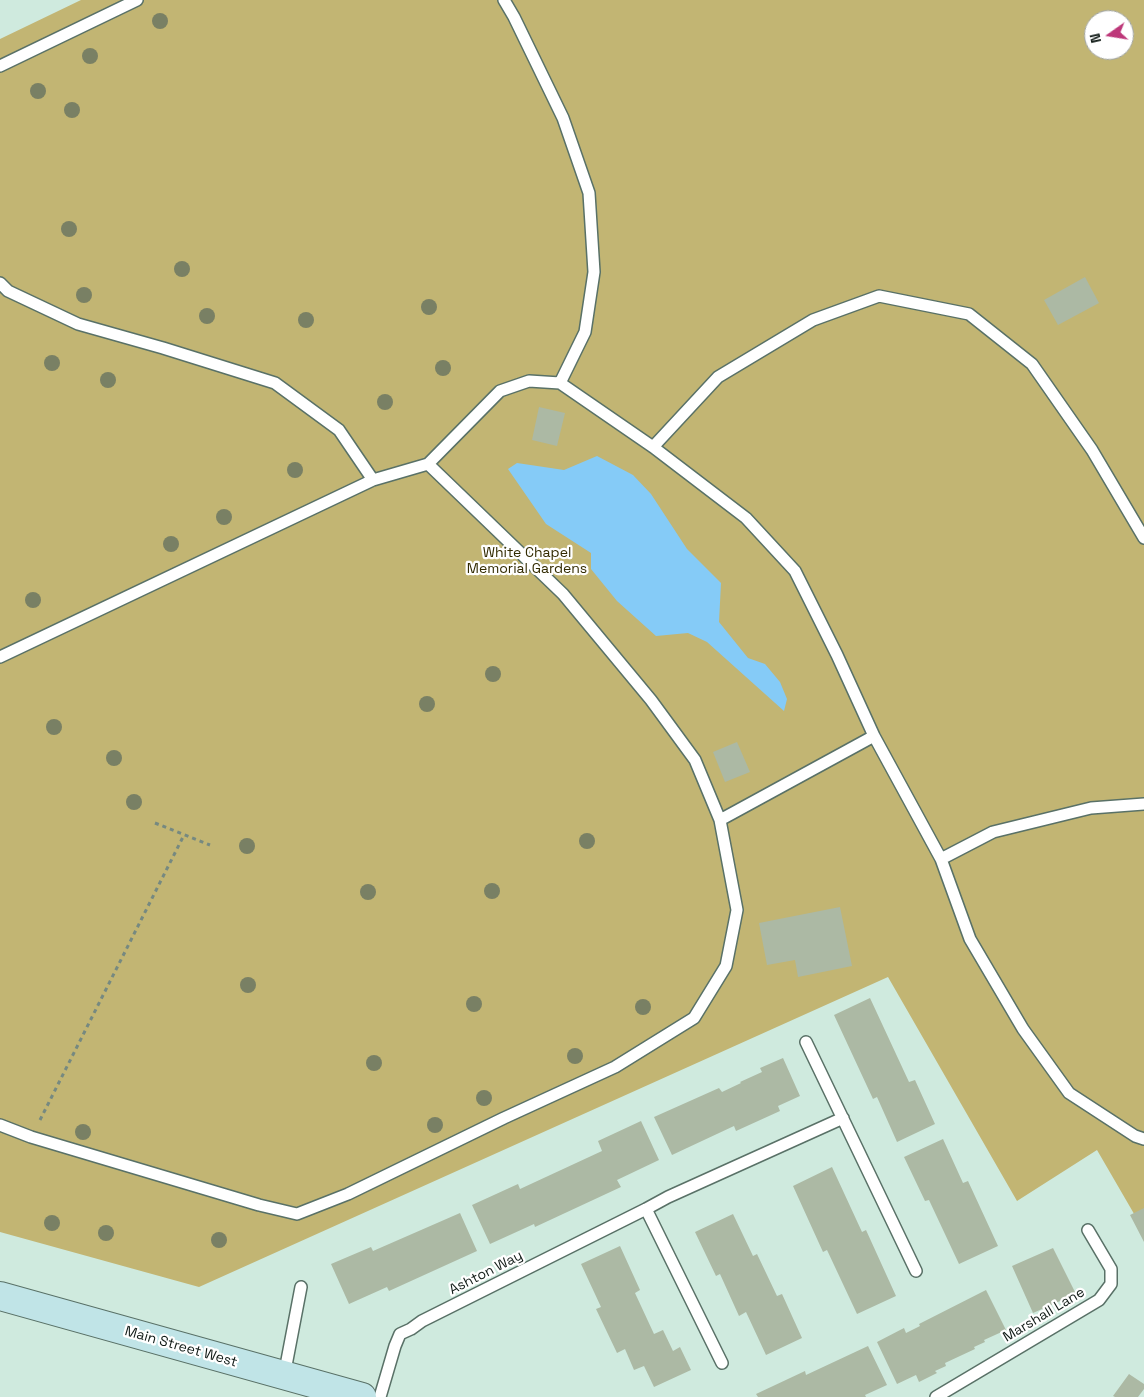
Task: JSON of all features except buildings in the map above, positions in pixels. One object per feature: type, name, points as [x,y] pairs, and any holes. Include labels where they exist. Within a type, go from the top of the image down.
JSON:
[{"type":"main road","name":"Main Street West","points":[[0,1296],[362,1397]]},
{"type":"lane","points":[[0,66],[137,0]]},
{"type":"lane","points":[[504,0],[563,118],[589,193],[594,272],[584,332],[560,383]]},
{"type":"lane","points":[[0,283],[8,291],[78,324],[275,383],[339,430],[373,480]]},
{"type":"lane","points":[[653,447],[718,377],[813,320],[879,296],[969,314],[1032,364],[1092,450],[1144,538]]},
{"type":"lane","points":[[0,657],[373,480],[428,464],[500,391],[529,380],[560,383],[653,447],[746,518],[795,571],[837,655],[874,736],[941,859],[970,939],[1023,1029],[1069,1093],[1135,1136],[1144,1139]]},
{"type":"lane","points":[[0,1125],[31,1137],[259,1205],[297,1214],[348,1194],[504,1118],[615,1067],[694,1018],[726,966],[737,910],[720,820],[695,760],[652,700],[563,594],[428,464]]},
{"type":"lane","points":[[720,820],[874,736]]},
{"type":"lane","points":[[941,859],[993,832],[1091,808],[1144,804]]},
{"type":"lane","points":[[806,1042],[916,1271]]},
{"type":"lane","name":"Ashton Way","points":[[380,1397],[400,1334],[422,1321],[668,1197],[842,1118]]},
{"type":"lane","points":[[646,1209],[722,1363]]},
{"type":"lane","name":"Marshall Lane","points":[[936,1397],[1099,1300],[1111,1284],[1111,1269],[1088,1230]]},
{"type":"lane","points":[[284,1376],[301,1287]]},
{"type":"path","points":[[155,823],[210,845]]},
{"type":"path","points":[[31,1137],[184,835]]},
{"type":"green space","name":"White Chapel Memorial Gardens","points":[[81,0],[1144,0],[1144,1231],[1097,1150],[1017,1201],[888,977],[199,1287],[0,1232],[0,39]]},
{"type":"water","points":[[597,456],[633,475],[651,494],[687,549],[721,583],[719,622],[748,658],[765,664],[780,682],[787,699],[784,711],[707,642],[688,633],[656,636],[617,601],[591,569],[591,553],[546,524],[508,469],[517,463],[564,470]]}]
